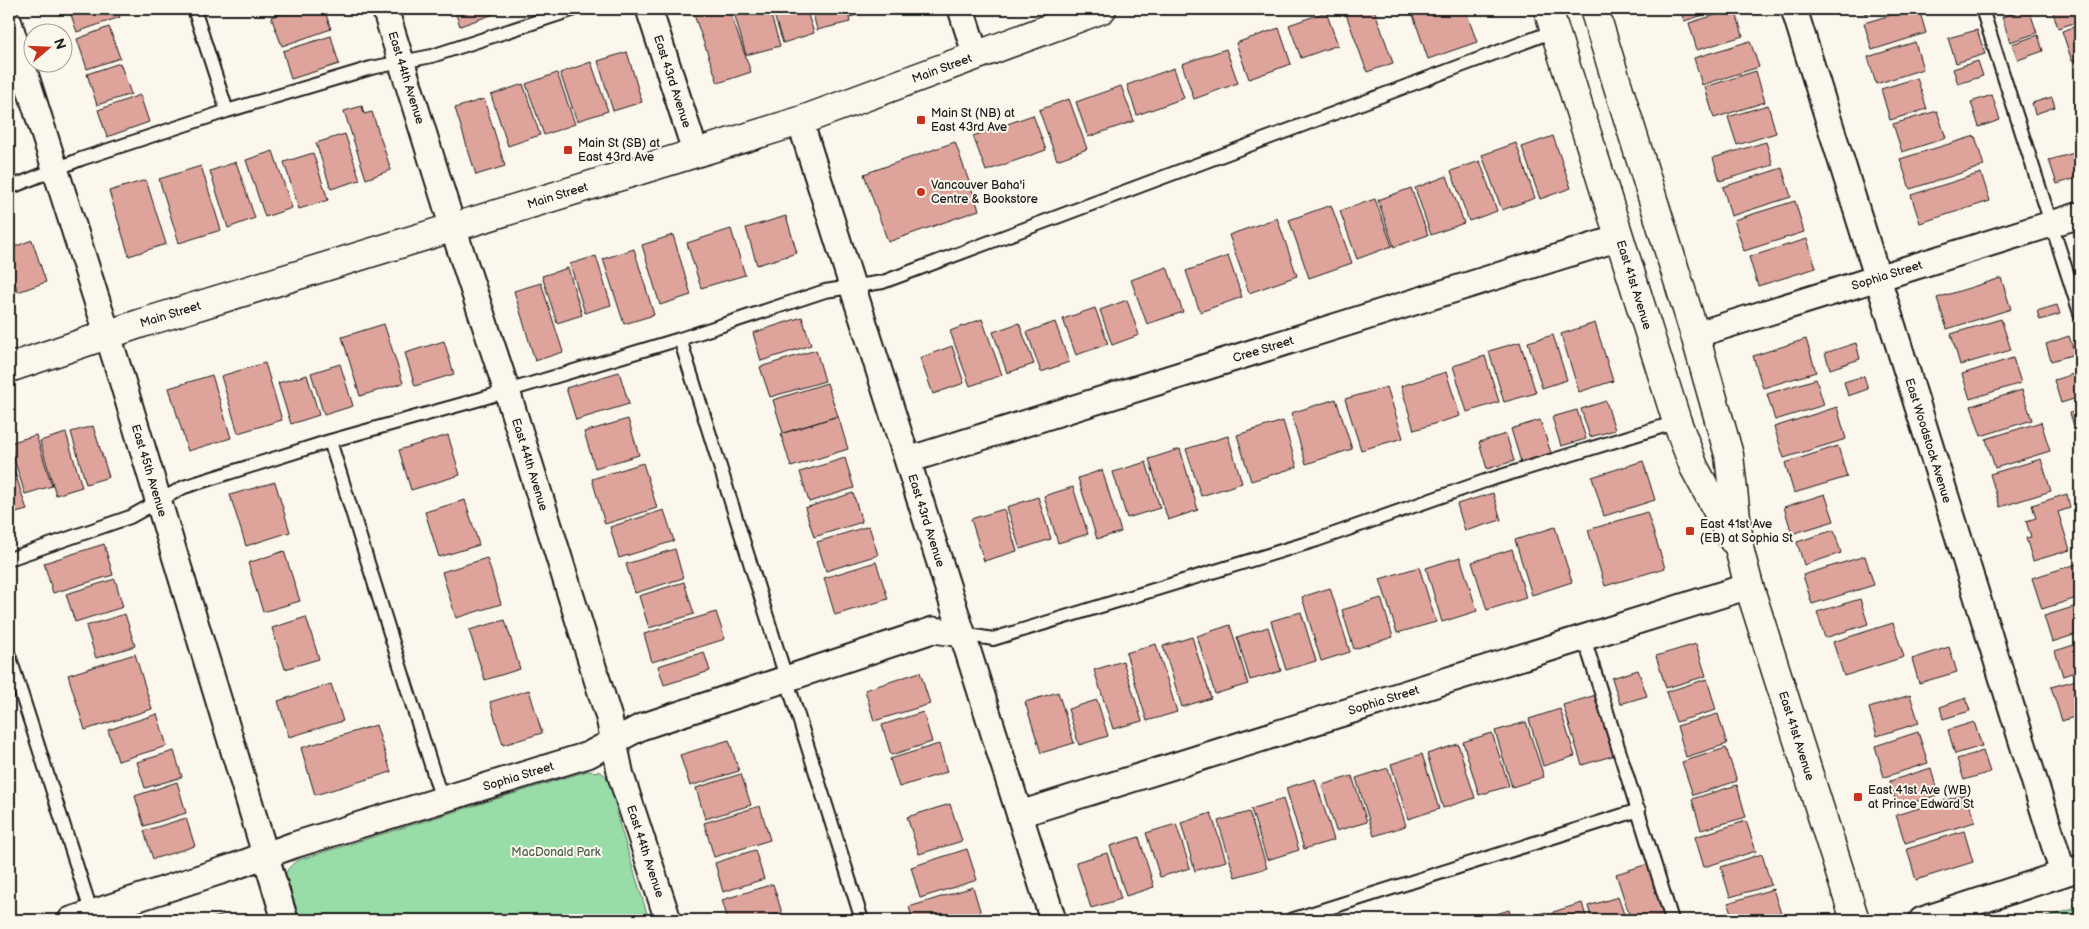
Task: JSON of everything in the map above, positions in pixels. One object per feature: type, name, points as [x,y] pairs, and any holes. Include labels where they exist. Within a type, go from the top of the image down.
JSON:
[{"type":"main road","name":"Main Street","points":[[9,368],[107,334],[800,121],[1102,9]]},
{"type":"main road","name":"East 41st Avenue","points":[[1594,9],[1695,335],[1729,455],[1740,552],[1749,586],[1855,920]]},
{"type":"main road","name":"East 41st Avenue","points":[[1551,20],[1677,422],[1694,467],[1740,552]]},
{"type":"street","name":"East 44th Avenue","points":[[385,9],[609,718],[622,776],[668,920]]},
{"type":"street","name":"East 43rd Avenue","points":[[649,9],[696,154]]},
{"type":"street","points":[[961,9],[976,56]]},
{"type":"street","name":"East Woodstock Avenue","points":[[1794,9],[1877,278],[2072,870]]},
{"type":"street","name":"East 45th Avenue","points":[[9,23],[107,334],[285,920]]},
{"type":"street","name":"East 43rd Avenue","points":[[800,121],[1053,920]]},
{"type":"street","name":"Sophia Street","points":[[1695,335],[2080,215]]},
{"type":"street","name":"Cree Street","points":[[908,460],[1619,238]]},
{"type":"street","name":"Sophia Street","points":[[1020,814],[1749,586]]},
{"type":"street","name":"Sophia Street","points":[[86,918],[265,856],[588,755],[642,727],[932,630],[963,634]]},
{"type":"street","points":[[1922,920],[2072,870]]},
{"type":"lane","points":[[194,9],[228,111]]},
{"type":"lane","points":[[9,188],[81,159],[228,111],[371,68],[432,56],[575,9]]},
{"type":"lane","points":[[1982,9],[2080,313]]},
{"type":"lane","points":[[9,559],[130,517],[184,487],[330,441],[507,391],[680,339],[826,291],[883,282],[1551,20]]},
{"type":"lane","points":[[680,339],[862,920]]},
{"type":"lane","points":[[963,634],[993,639],[1316,540],[1485,481],[1677,422]]},
{"type":"lane","points":[[330,441],[442,800]]},
{"type":"lane","points":[[1584,638],[1672,920]]},
{"type":"lane","points":[[9,655],[86,918]]},
{"type":"lane","points":[[1291,920],[1638,810]]},
{"type":"green space","name":"MacDonald Park","points":[[587,771],[601,772],[610,780],[618,799],[616,813],[649,920],[300,920],[286,879],[288,870],[298,860]]},
{"type":"green space","points":[[2080,907],[2080,920],[2037,920]]},
{"type":"building","points":[[69,9],[117,9],[120,17],[77,32]]},
{"type":"building","points":[[296,9],[324,9],[331,29],[282,46],[271,17]]},
{"type":"building","points":[[454,9],[492,9],[494,14],[460,26]]},
{"type":"building","points":[[692,9],[729,9],[751,72],[718,83]]},
{"type":"building","points":[[761,9],[769,9],[780,46],[746,55],[735,16]]},
{"type":"building","points":[[772,9],[806,9],[814,33],[783,43]]},
{"type":"building","points":[[812,9],[847,9],[850,22],[817,30]]},
{"type":"building","points":[[848,9],[880,9],[850,17]]},
{"type":"building","points":[[1362,9],[1374,9],[1393,63],[1367,72],[1346,14]]},
{"type":"building","points":[[1411,9],[1465,9],[1477,42],[1428,59]]},
{"type":"building","points":[[1680,9],[1723,9],[1684,21]]},
{"type":"building","points":[[1735,9],[1743,36],[1697,50],[1689,23]]},
{"type":"building","points":[[1863,9],[1881,9],[1865,14]]},
{"type":"building","points":[[1911,9],[1919,9],[1926,33],[1872,50],[1864,23]]},
{"type":"building","points":[[2029,9],[2037,33],[2010,42],[2002,17]]},
{"type":"building","points":[[2052,9],[2080,9],[2080,21],[2058,28]]},
{"type":"building","points":[[1326,12],[1338,45],[1301,58],[1289,25]]},
{"type":"building","points":[[2080,25],[2080,59],[2072,61],[2062,31]]},
{"type":"building","points":[[109,27],[120,58],[87,69],[77,39]]},
{"type":"building","points":[[1279,28],[1291,64],[1249,79],[1236,43]]},
{"type":"building","points":[[1977,30],[1985,54],[1956,63],[1948,38]]},
{"type":"building","points":[[2038,35],[2043,51],[2018,60],[2012,44]]},
{"type":"building","points":[[331,36],[339,64],[291,79],[283,51]]},
{"type":"building","points":[[1750,41],[1759,67],[1702,85],[1694,58]]},
{"type":"building","points":[[1915,42],[1923,69],[1876,84],[1868,57]]},
{"type":"building","points":[[1226,49],[1238,83],[1194,99],[1182,64]]},
{"type":"building","points":[[627,52],[642,102],[613,111],[598,61]]},
{"type":"building","points":[[1978,61],[1983,76],[1958,84],[1953,69]]},
{"type":"building","points":[[591,62],[608,111],[577,121],[560,73]]},
{"type":"building","points":[[120,63],[131,94],[97,105],[87,74]]},
{"type":"building","points":[[1174,68],[1184,98],[1137,115],[1127,85]]},
{"type":"building","points":[[1756,71],[1765,102],[1714,118],[1705,87]]},
{"type":"building","points":[[557,73],[575,124],[544,135],[526,84]]},
{"type":"building","points":[[1917,78],[1927,109],[1890,120],[1881,89]]},
{"type":"building","points":[[523,84],[540,135],[508,146],[491,95]]},
{"type":"building","points":[[1121,86],[1134,121],[1088,137],[1076,102]]},
{"type":"building","points":[[140,95],[149,122],[107,137],[98,110]]},
{"type":"building","points":[[1992,95],[2000,120],[1979,127],[1971,102]]},
{"type":"building","points":[[2052,97],[2055,107],[2035,114],[2032,103]]},
{"type":"building","points":[[484,99],[505,166],[476,175],[455,108]]},
{"type":"building","points":[[1069,99],[1087,149],[1057,160],[1039,110]]},
{"type":"building","points":[[1768,105],[1776,133],[1737,145],[1728,117]]},
{"type":"building","points":[[362,106],[364,114],[372,112],[391,170],[366,179],[344,111]]},
{"type":"building","points":[[1937,111],[1946,138],[1902,152],[1893,124]]},
{"type":"building","points":[[1033,115],[1046,150],[986,171],[973,136]]},
{"type":"building","points":[[345,134],[360,180],[331,189],[316,143]]},
{"type":"building","points":[[1553,136],[1571,188],[1540,199],[1522,147]]},
{"type":"building","points":[[1975,136],[1984,166],[1910,189],[1900,159]]},
{"type":"building","name":"Vancouver Baha'i Centre & Bookstore","points":[[955,142],[979,210],[888,242],[864,174]]},
{"type":"building","points":[[1766,142],[1773,165],[1720,181],[1713,158]]},
{"type":"building","points":[[1516,143],[1535,198],[1502,210],[1482,155]]},
{"type":"building","points":[[273,151],[292,208],[265,217],[246,160]]},
{"type":"building","points":[[2078,152],[2080,177],[2057,184],[2049,160]]},
{"type":"building","points":[[313,153],[328,200],[299,209],[284,162]]},
{"type":"building","points":[[1480,161],[1497,211],[1469,221],[1451,171]]},
{"type":"building","points":[[236,162],[255,218],[228,228],[210,171]]},
{"type":"building","points":[[201,166],[221,230],[179,243],[159,179]]},
{"type":"building","points":[[1782,168],[1791,197],[1731,216],[1723,187]]},
{"type":"building","points":[[1981,173],[1990,201],[1920,223],[1911,195]]},
{"type":"building","points":[[1447,176],[1464,223],[1431,235],[1415,188]]},
{"type":"building","points":[[146,180],[166,244],[129,256],[109,191]]},
{"type":"building","points":[[1411,188],[1428,235],[1394,247],[1378,200]]},
{"type":"building","points":[[1375,199],[1392,246],[1357,259],[1340,211]]},
{"type":"building","points":[[1795,201],[1804,232],[1744,251],[1734,220]]},
{"type":"building","points":[[1331,205],[1352,263],[1309,278],[1289,220]]},
{"type":"building","points":[[786,216],[797,253],[757,265],[746,228]]},
{"type":"building","points":[[1277,218],[1297,276],[1249,293],[1229,235]]},
{"type":"building","points":[[731,229],[745,275],[701,288],[687,243]]},
{"type":"building","points":[[673,235],[691,295],[660,305],[642,245]]},
{"type":"building","points":[[1807,239],[1816,268],[1758,286],[1749,257]]},
{"type":"building","points":[[32,240],[46,282],[18,292],[9,267],[9,249]]},
{"type":"building","points":[[634,249],[654,315],[624,324],[603,259]]},
{"type":"building","points":[[596,256],[611,305],[585,313],[570,264]]},
{"type":"building","points":[[1228,256],[1242,297],[1200,312],[1186,271]]},
{"type":"building","points":[[1167,267],[1183,312],[1147,324],[1131,280]]},
{"type":"building","points":[[568,268],[582,315],[557,323],[542,276]]},
{"type":"building","points":[[2001,278],[2011,309],[1947,329],[1937,298]]},
{"type":"building","points":[[541,283],[563,352],[535,361],[514,291]]},
{"type":"building","points":[[1127,300],[1139,335],[1112,345],[1100,310]]},
{"type":"building","points":[[2057,305],[2060,314],[2040,320],[2037,311]]},
{"type":"building","points":[[1095,308],[1108,344],[1076,355],[1063,319]]},
{"type":"building","points":[[802,317],[811,345],[761,361],[753,333]]},
{"type":"building","points":[[982,319],[1002,375],[970,386],[950,331]]},
{"type":"building","points":[[2001,319],[2011,350],[1960,365],[1951,334]]},
{"type":"building","points":[[1055,322],[1069,362],[1041,372],[1027,332]]},
{"type":"building","points":[[1019,323],[1034,364],[1007,373],[993,332]]},
{"type":"building","points":[[1595,323],[1613,381],[1579,392],[1561,334]]},
{"type":"building","points":[[384,324],[403,383],[360,396],[342,337]]},
{"type":"building","points":[[1553,335],[1567,380],[1542,388],[1528,342]]},
{"type":"building","points":[[2069,336],[2075,354],[2051,361],[2046,344]]},
{"type":"building","points":[[1806,339],[1816,372],[1763,388],[1753,356]]},
{"type":"building","points":[[444,341],[454,374],[415,386],[405,353]]},
{"type":"building","points":[[1520,342],[1536,393],[1504,402],[1489,351]]},
{"type":"building","points":[[1856,343],[1860,359],[1830,369],[1825,353]]},
{"type":"building","points":[[952,346],[964,383],[933,394],[920,358]]},
{"type":"building","points":[[816,350],[825,381],[770,397],[760,367]]},
{"type":"building","points":[[1485,356],[1499,402],[1467,412],[1453,366]]},
{"type":"building","points":[[2013,358],[2021,383],[1970,399],[1962,374]]},
{"type":"building","points":[[265,363],[282,420],[238,433],[221,376]]},
{"type":"building","points":[[340,364],[353,406],[324,415],[311,373]]},
{"type":"building","points":[[619,372],[629,404],[576,420],[566,388]]},
{"type":"building","points":[[1446,372],[1460,416],[1414,430],[1401,386]]},
{"type":"building","points":[[2080,372],[2080,397],[2061,403],[2054,380]]},
{"type":"building","points":[[212,375],[231,438],[188,451],[169,388]]},
{"type":"building","points":[[307,375],[319,415],[291,424],[278,383]]},
{"type":"building","points":[[1864,376],[1868,389],[1848,396],[1844,382]]},
{"type":"building","points":[[1816,379],[1824,405],[1775,420],[1767,394]]},
{"type":"building","points":[[827,383],[838,416],[783,433],[773,400]]},
{"type":"building","points":[[1387,387],[1403,438],[1361,450],[1345,399]]},
{"type":"building","points":[[2022,390],[2032,420],[1981,436],[1971,406]]},
{"type":"building","points":[[1336,399],[1352,449],[1306,464],[1291,413]]},
{"type":"building","points":[[1606,401],[1615,430],[1590,437],[1581,409]]},
{"type":"building","points":[[1837,407],[1846,439],[1784,458],[1774,427]]},
{"type":"building","points":[[1577,410],[1586,439],[1561,446],[1552,417]]},
{"type":"building","points":[[2080,410],[2080,439],[2078,440],[2070,413]]},
{"type":"building","points":[[838,416],[848,449],[791,467],[781,434]]},
{"type":"building","points":[[628,419],[639,455],[595,468],[584,432]]},
{"type":"building","points":[[1540,420],[1551,453],[1521,462],[1511,429]]},
{"type":"building","points":[[1283,421],[1297,467],[1251,481],[1237,435]]},
{"type":"building","points":[[2041,422],[2050,451],[1995,468],[1986,439]]},
{"type":"building","points":[[93,426],[109,477],[86,484],[71,432]]},
{"type":"building","points":[[66,433],[82,487],[56,495],[40,441]]},
{"type":"building","points":[[1506,434],[1514,461],[1487,469],[1479,442]]},
{"type":"building","points":[[36,435],[52,486],[25,494],[9,443]]},
{"type":"building","points":[[448,435],[460,475],[411,490],[399,450]]},
{"type":"building","points":[[1228,436],[1242,483],[1201,496],[1186,449]]},
{"type":"building","points":[[1838,446],[1847,477],[1794,493],[1785,463]]},
{"type":"building","points":[[1180,449],[1198,510],[1168,520],[1149,459]]},
{"type":"building","points":[[9,454],[27,510],[9,515]]},
{"type":"building","points":[[845,458],[854,488],[809,502],[800,472]]},
{"type":"building","points":[[2041,459],[2051,491],[2000,507],[1990,474]]},
{"type":"building","points":[[1643,461],[1655,500],[1604,516],[1592,477]]},
{"type":"building","points":[[1146,462],[1160,508],[1127,518],[1113,472]]},
{"type":"building","points":[[643,463],[657,508],[605,524],[592,479]]},
{"type":"building","points":[[1102,470],[1121,532],[1097,539],[1078,478]]},
{"type":"building","points":[[275,482],[290,532],[246,546],[230,495]]},
{"type":"building","points":[[1073,487],[1088,534],[1058,543],[1044,496]]},
{"type":"building","points":[[853,493],[862,522],[814,537],[805,508]]},
{"type":"building","points":[[1493,493],[1501,520],[1465,531],[1457,504]]},
{"type":"building","points":[[1825,494],[1834,521],[1792,534],[1784,507]]},
{"type":"building","points":[[2067,494],[2070,508],[2058,512],[2070,550],[2033,561],[2026,538],[2031,537],[2026,521],[2036,518],[2032,505]]},
{"type":"building","points":[[1038,497],[1051,539],[1020,549],[1007,507]]},
{"type":"building","points":[[465,500],[479,545],[439,557],[425,512]]},
{"type":"building","points":[[1004,509],[1017,551],[984,561],[971,519]]},
{"type":"building","points":[[664,510],[674,541],[619,558],[610,527]]},
{"type":"building","points":[[1647,512],[1665,568],[1605,586],[1588,530]]},
{"type":"building","points":[[869,526],[878,555],[826,571],[817,542]]},
{"type":"building","points":[[1555,527],[1572,582],[1532,595],[1515,540]]},
{"type":"building","points":[[1834,530],[1841,553],[1804,565],[1797,542]]},
{"type":"building","points":[[104,544],[113,575],[53,593],[44,563]]},
{"type":"building","points":[[675,549],[683,578],[635,593],[626,564]]},
{"type":"building","points":[[1512,549],[1526,598],[1487,610],[1472,562]]},
{"type":"building","points":[[284,551],[300,601],[263,612],[248,563]]},
{"type":"building","points":[[1865,556],[1874,585],[1812,604],[1803,575]]},
{"type":"building","points":[[1460,557],[1477,611],[1442,622],[1426,568]]},
{"type":"building","points":[[487,558],[501,604],[456,618],[442,572]]},
{"type":"building","points":[[876,562],[888,599],[835,615],[824,578]]},
{"type":"building","points":[[2080,563],[2080,597],[2042,609],[2032,578]]},
{"type":"building","points":[[1419,567],[1436,622],[1397,633],[1380,579]]},
{"type":"building","points":[[115,579],[123,607],[75,622],[66,594]]},
{"type":"building","points":[[684,582],[694,614],[649,628],[639,596]]},
{"type":"building","points":[[1330,588],[1350,652],[1321,661],[1302,597]]},
{"type":"building","points":[[1381,598],[1393,637],[1354,649],[1342,610]]},
{"type":"building","points":[[1860,599],[1868,624],[1825,638],[1817,612]]},
{"type":"building","points":[[2080,605],[2080,633],[2052,642],[2044,616]]},
{"type":"building","points":[[716,612],[725,639],[652,662],[644,634]]},
{"type":"building","points":[[1301,612],[1316,661],[1286,670],[1271,621]]},
{"type":"building","points":[[125,614],[135,646],[96,658],[86,626]]},
{"type":"building","points":[[306,617],[319,659],[285,669],[272,628]]},
{"type":"building","points":[[505,620],[520,669],[485,680],[469,630]]},
{"type":"building","points":[[1893,623],[1904,657],[1844,676],[1833,642]]},
{"type":"building","points":[[1230,625],[1248,684],[1215,694],[1197,636]]},
{"type":"building","points":[[1268,627],[1281,671],[1250,680],[1237,637]]},
{"type":"building","points":[[1192,637],[1211,698],[1182,707],[1163,646]]},
{"type":"building","points":[[2080,643],[2080,670],[2063,676],[2055,651]]},
{"type":"building","points":[[1156,644],[1177,712],[1147,721],[1126,653]]},
{"type":"building","points":[[1696,644],[1706,676],[1666,688],[1656,656]]},
{"type":"building","points":[[1949,647],[1957,672],[1919,683],[1912,659]]},
{"type":"building","points":[[704,652],[710,671],[664,685],[658,666]]},
{"type":"building","points":[[135,654],[152,709],[85,730],[68,675]]},
{"type":"building","points":[[1123,661],[1142,721],[1113,729],[1094,670]]},
{"type":"building","points":[[1638,670],[1647,696],[1620,704],[1612,678]]},
{"type":"building","points":[[920,672],[930,704],[874,721],[865,690]]},
{"type":"building","points":[[1707,679],[1716,710],[1676,722],[1666,692]]},
{"type":"building","points":[[2080,679],[2080,715],[2062,721],[2051,687]]},
{"type":"building","points":[[331,684],[343,721],[289,737],[278,701]]},
{"type":"building","points":[[529,690],[542,733],[503,745],[490,702]]},
{"type":"building","points":[[1058,692],[1074,743],[1041,753],[1025,702]]},
{"type":"building","points":[[1596,695],[1615,755],[1582,765],[1563,705]]},
{"type":"building","points":[[1910,695],[1919,723],[1877,736],[1869,708]]},
{"type":"building","points":[[1966,698],[1970,711],[1943,719],[1940,707]]},
{"type":"building","points":[[1097,700],[1108,736],[1079,745],[1068,709]]},
{"type":"building","points":[[1560,709],[1575,756],[1543,766],[1529,719]]},
{"type":"building","points":[[923,712],[932,742],[891,755],[882,725]]},
{"type":"building","points":[[157,714],[167,746],[118,761],[108,730]]},
{"type":"building","points":[[1718,714],[1727,744],[1686,757],[1677,726]]},
{"type":"building","points":[[1526,722],[1544,777],[1512,787],[1495,731]]},
{"type":"building","points":[[1974,722],[1982,746],[1955,754],[1948,730]]},
{"type":"building","points":[[376,725],[391,772],[315,795],[301,748]]},
{"type":"building","points":[[1918,732],[1928,763],[1884,777],[1875,746]]},
{"type":"building","points":[[1492,733],[1509,786],[1479,795],[1463,742]]},
{"type":"building","points":[[729,740],[739,771],[690,786],[680,755]]},
{"type":"building","points":[[939,744],[947,772],[899,787],[890,759]]},
{"type":"building","points":[[1458,744],[1475,798],[1443,808],[1427,754]]},
{"type":"building","points":[[1726,748],[1737,781],[1693,795],[1682,762]]},
{"type":"building","points":[[174,751],[182,777],[145,788],[137,762]]},
{"type":"building","points":[[1983,751],[1990,772],[1964,780],[1957,759]]},
{"type":"building","points":[[1422,754],[1439,809],[1408,819],[1391,764]]},
{"type":"building","points":[[1388,768],[1406,826],[1374,836],[1356,778]]},
{"type":"building","points":[[1931,768],[1938,795],[1897,807],[1890,781]]},
{"type":"building","points":[[741,774],[751,805],[705,819],[696,788]]},
{"type":"building","points":[[1352,776],[1367,822],[1336,831],[1322,785]]},
{"type":"building","points":[[1315,779],[1334,840],[1304,849],[1286,788]]},
{"type":"building","points":[[177,782],[186,813],[144,826],[135,796]]},
{"type":"building","points":[[1737,785],[1746,817],[1701,830],[1692,799]]},
{"type":"building","points":[[1966,794],[1975,822],[1905,843],[1896,815]]},
{"type":"building","points":[[1283,799],[1299,850],[1267,860],[1251,809]]},
{"type":"building","points":[[950,804],[962,841],[919,854],[907,817]]},
{"type":"building","points":[[760,806],[770,840],[714,857],[704,823]]},
{"type":"building","points":[[1249,812],[1267,868],[1235,877],[1218,821]]},
{"type":"building","points":[[1211,813],[1226,861],[1195,871],[1181,823]]},
{"type":"building","points":[[186,818],[195,846],[153,859],[144,831]]},
{"type":"building","points":[[1746,821],[1756,851],[1704,867],[1695,837]]},
{"type":"building","points":[[1176,824],[1190,868],[1160,877],[1146,833]]},
{"type":"building","points":[[1964,831],[1973,862],[1916,880],[1907,849]]},
{"type":"building","points":[[1139,837],[1154,887],[1126,896],[1110,846]]},
{"type":"building","points":[[967,849],[977,880],[920,898],[911,867]]},
{"type":"building","points":[[755,850],[764,879],[723,892],[715,863]]},
{"type":"building","points":[[1107,853],[1121,899],[1091,908],[1076,862]]},
{"type":"building","points":[[1762,854],[1771,885],[1730,897],[1721,867]]},
{"type":"building","points":[[1648,864],[1665,918],[1658,920],[1631,920],[1616,874]]},
{"type":"building","points":[[773,884],[782,913],[758,920],[728,920],[722,900]]},
{"type":"building","points":[[973,887],[982,917],[970,920],[913,920],[909,907]]},
{"type":"building","points":[[1773,889],[1782,917],[1771,920],[1733,920],[1728,903]]},
{"type":"building","points":[[1618,897],[1626,920],[1592,920],[1588,906]]},
{"type":"building","points":[[1582,903],[1587,920],[1555,920],[1553,912]]},
{"type":"building","points":[[1509,910],[1512,920],[1477,920]]},
{"type":"building","points":[[1546,912],[1548,920],[1520,920]]},
{"type":"building","points":[[785,914],[787,920],[765,920]]},
{"type":"building","points":[[221,916],[222,920],[206,920]]},
{"type":"place","name":"Main St (NB) at East 43rd Ave","points":[[921,120]]},
{"type":"place","name":"Main St (SB) at East 43rd Ave","points":[[568,150]]},
{"type":"place","name":"Vancouver Baha'i Centre & Bookstore","points":[[921,192]]},
{"type":"place","name":"East 41st Ave (EB) at Sophia St","points":[[1690,531]]},
{"type":"place","name":"East 41st Ave (WB) at Prince Edward St","points":[[1858,797]]}]
